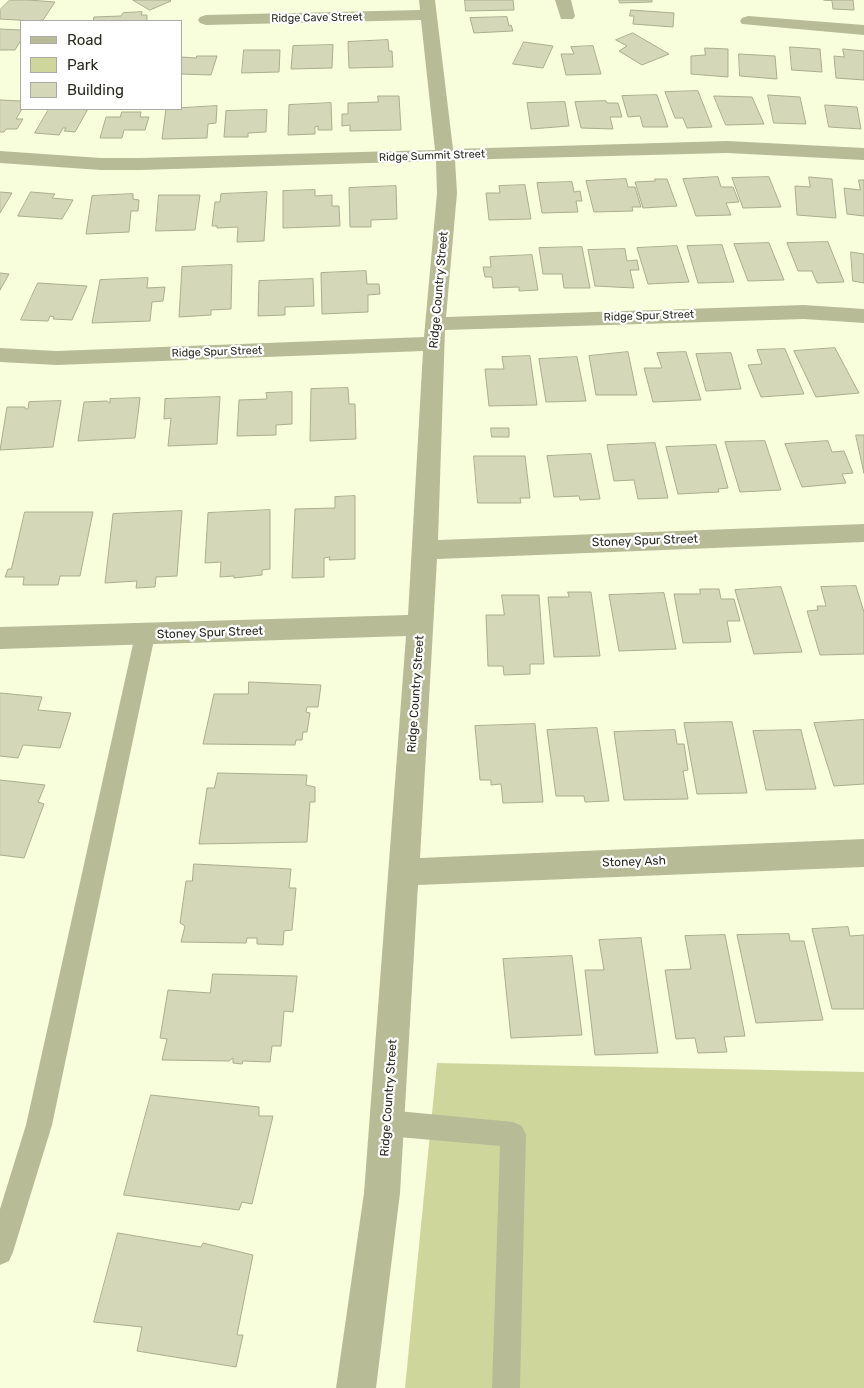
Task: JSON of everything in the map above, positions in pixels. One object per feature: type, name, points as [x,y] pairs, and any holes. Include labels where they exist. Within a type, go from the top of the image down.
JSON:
[{"type":"street","points":[[564,0],[567,16]]},
{"type":"street","name":"Ridge Cave Street","points":[[206,20],[428,8]]},
{"type":"street","name":"Ridge Country Street","points":[[356,1388],[382,1193],[421,625],[434,334],[447,193],[445,156],[428,8]]},
{"type":"street","points":[[748,21],[864,30]]},
{"type":"street","name":"Ridge Summit Street","points":[[0,157],[101,164],[140,164],[759,147],[864,154]]},
{"type":"street","name":"Ridge Spur Street","points":[[0,355],[57,358],[804,312],[864,316]]},
{"type":"street","name":"Stoney Spur Street","points":[[425,550],[864,532]]},
{"type":"street","name":"Stoney Spur Street","points":[[0,638],[421,625]]},
{"type":"street","name":"Stoney Ash","points":[[404,872],[864,853]]},
{"type":"lane","points":[[0,1252],[39,1125],[145,635]]},
{"type":"lane","points":[[387,1123],[513,1135],[506,1388]]},
{"type":"green space","points":[[437,1063],[864,1072],[864,1388],[405,1388]]},
{"type":"building","points":[[10,0],[55,2],[43,20],[0,19],[0,10]]},
{"type":"building","points":[[133,0],[170,0],[171,1],[150,10]]},
{"type":"building","points":[[465,0],[513,0],[514,10],[466,11]]},
{"type":"building","points":[[619,0],[652,0],[652,2],[620,3]]},
{"type":"building","points":[[824,0],[853,0],[854,10],[833,9],[832,1]]},
{"type":"building","points":[[631,10],[674,13],[673,27],[633,24],[634,16],[630,16]]},
{"type":"building","points":[[142,12],[141,15],[147,15],[147,20],[93,20],[94,17],[121,16],[123,13]]},
{"type":"building","points":[[507,17],[509,26],[511,25],[513,31],[474,33],[470,18]]},
{"type":"building","points":[[0,29],[20,30],[20,42],[15,50],[0,50]]},
{"type":"building","points":[[633,33],[669,54],[642,65],[619,51],[627,46],[616,40]]},
{"type":"building","points":[[388,40],[389,51],[392,51],[393,67],[349,68],[348,42]]},
{"type":"building","points":[[524,42],[553,46],[543,68],[513,64]]},
{"type":"building","points":[[333,45],[332,68],[291,69],[293,46]]},
{"type":"building","points":[[593,46],[601,74],[566,75],[561,54],[574,54],[571,47]]},
{"type":"building","points":[[790,47],[820,49],[822,72],[792,70]]},
{"type":"building","points":[[705,48],[728,49],[728,77],[691,74],[691,56],[705,55]]},
{"type":"building","points":[[843,49],[864,51],[864,80],[836,78],[834,56],[844,57]]},
{"type":"building","points":[[244,50],[280,50],[279,72],[242,73]]},
{"type":"building","points":[[739,54],[775,56],[777,79],[740,76]]},
{"type":"building","points":[[197,56],[217,56],[211,75],[182,74],[182,57],[196,58]]},
{"type":"building","points":[[698,91],[712,127],[687,128],[683,118],[675,118],[665,92]]},
{"type":"building","points":[[657,95],[668,127],[643,127],[640,116],[628,117],[622,96]]},
{"type":"building","points":[[768,95],[800,97],[806,124],[774,123]]},
{"type":"building","points":[[378,96],[399,96],[401,130],[350,131],[350,125],[342,126],[342,114],[348,114],[348,103],[378,102]]},
{"type":"building","points":[[714,96],[752,97],[764,124],[726,125]]},
{"type":"building","points":[[0,100],[20,101],[21,110],[16,119],[23,119],[17,129],[6,129],[4,132],[0,132]]},
{"type":"building","points":[[606,101],[607,103],[618,103],[622,117],[610,117],[613,129],[581,128],[575,102]]},
{"type":"building","points":[[565,102],[569,126],[531,129],[527,103]]},
{"type":"building","points":[[331,103],[332,130],[318,130],[318,126],[315,127],[315,134],[288,135],[289,105]]},
{"type":"building","points":[[825,105],[857,107],[861,129],[829,127]]},
{"type":"building","points":[[217,106],[216,123],[208,124],[207,138],[162,139],[166,110],[182,110],[182,108]]},
{"type":"building","points":[[48,110],[87,110],[75,132],[64,131],[66,128],[63,128],[59,135],[35,133]]},
{"type":"building","points":[[267,110],[266,132],[248,133],[248,137],[224,137],[226,111]]},
{"type":"building","points":[[122,112],[141,112],[140,117],[149,117],[145,130],[124,130],[122,138],[100,138],[106,117],[120,117]]},
{"type":"building","points":[[718,177],[721,187],[733,187],[739,202],[726,203],[731,215],[696,216],[683,179]]},
{"type":"building","points":[[769,177],[781,207],[743,208],[732,178]]},
{"type":"building","points":[[809,177],[832,179],[836,218],[797,215],[795,186],[810,187]]},
{"type":"building","points":[[626,179],[628,187],[635,187],[641,207],[632,207],[633,211],[594,212],[586,181]]},
{"type":"building","points":[[655,179],[667,179],[677,206],[643,208],[635,182],[655,181]]},
{"type":"building","points":[[859,180],[864,180],[864,216],[847,214],[844,188],[860,190]]},
{"type":"building","points":[[572,182],[574,192],[580,191],[582,201],[576,201],[578,212],[542,213],[537,183]]},
{"type":"building","points":[[525,185],[531,219],[489,220],[486,193],[500,193],[499,186]]},
{"type":"building","points":[[396,186],[397,219],[371,220],[371,227],[350,227],[349,188]]},
{"type":"building","points":[[315,190],[315,196],[332,195],[332,206],[339,206],[340,226],[283,228],[283,191]]},
{"type":"building","points":[[0,192],[12,193],[0,213]]},
{"type":"building","points":[[31,192],[55,194],[52,198],[73,200],[62,219],[18,216]]},
{"type":"building","points":[[267,192],[264,241],[237,242],[238,227],[217,228],[217,226],[212,226],[215,202],[220,202],[221,194]]},
{"type":"building","points":[[133,194],[133,199],[139,200],[138,211],[131,211],[129,232],[86,234],[92,196]]},
{"type":"building","points":[[159,195],[200,195],[195,230],[156,231]]},
{"type":"building","points":[[828,242],[844,282],[817,283],[812,271],[798,271],[787,243]]},
{"type":"building","points":[[769,243],[784,280],[748,281],[734,244]]},
{"type":"building","points":[[722,245],[734,282],[698,283],[687,246]]},
{"type":"building","points":[[677,246],[689,282],[648,284],[637,248]]},
{"type":"building","points":[[582,247],[590,288],[564,288],[562,274],[543,274],[539,248]]},
{"type":"building","points":[[625,249],[627,261],[637,260],[639,270],[630,270],[634,288],[595,286],[588,250]]},
{"type":"building","points":[[851,252],[864,254],[864,283],[853,281]]},
{"type":"building","points":[[532,255],[538,290],[519,291],[519,287],[493,288],[492,277],[485,277],[483,267],[491,267],[490,257]]},
{"type":"building","points":[[232,265],[231,309],[211,310],[211,315],[179,317],[182,267]]},
{"type":"building","points":[[366,271],[367,284],[379,284],[380,294],[368,295],[368,312],[322,314],[321,273]]},
{"type":"building","points":[[0,273],[9,274],[0,290]]},
{"type":"building","points":[[148,278],[147,288],[165,287],[163,301],[152,302],[150,321],[92,323],[100,280]]},
{"type":"building","points":[[313,279],[314,306],[285,307],[285,315],[258,316],[259,281]]},
{"type":"building","points":[[38,283],[87,286],[72,320],[53,319],[54,317],[50,316],[48,321],[21,320]]},
{"type":"building","points":[[835,348],[859,393],[816,397],[794,351]]},
{"type":"building","points":[[785,349],[804,394],[761,397],[748,365],[762,364],[757,350]]},
{"type":"building","points":[[628,352],[637,395],[596,395],[589,356]]},
{"type":"building","points":[[686,352],[701,400],[653,402],[644,368],[662,368],[657,353]]},
{"type":"building","points":[[731,353],[741,389],[706,391],[696,354]]},
{"type":"building","points":[[530,356],[537,405],[489,406],[485,369],[504,369],[502,357]]},
{"type":"building","points":[[577,357],[586,401],[546,402],[539,359]]},
{"type":"building","points":[[348,388],[349,404],[355,404],[356,439],[310,441],[311,389]]},
{"type":"building","points":[[292,392],[292,424],[276,425],[276,435],[237,436],[239,400],[267,399],[266,393]]},
{"type":"building","points":[[220,397],[217,444],[168,446],[171,418],[164,419],[165,399]]},
{"type":"building","points":[[140,398],[135,438],[78,441],[84,402],[107,401],[110,403],[110,399]]},
{"type":"building","points":[[61,401],[53,447],[0,450],[7,407],[25,407],[25,409],[28,409],[29,402]]},
{"type":"building","points":[[491,428],[509,428],[509,437],[492,437]]},
{"type":"building","points":[[856,435],[864,435],[864,473]]},
{"type":"building","points":[[765,441],[781,490],[740,492],[725,442]]},
{"type":"building","points":[[828,441],[832,452],[844,451],[853,473],[842,474],[846,483],[802,487],[785,444]]},
{"type":"building","points":[[655,443],[668,498],[638,499],[634,480],[614,481],[607,445]]},
{"type":"building","points":[[716,445],[728,488],[718,489],[719,492],[678,494],[666,447]]},
{"type":"building","points":[[591,454],[600,499],[580,500],[579,496],[554,497],[547,456]]},
{"type":"building","points":[[474,456],[525,456],[530,498],[520,498],[521,503],[478,503]]},
{"type":"building","points":[[355,496],[355,559],[329,560],[330,557],[324,558],[324,577],[292,578],[295,509],[335,508],[335,497]]},
{"type":"building","points":[[270,510],[270,569],[262,570],[262,575],[234,578],[234,576],[220,577],[221,562],[205,563],[208,513]]},
{"type":"building","points":[[182,511],[177,576],[156,577],[155,587],[136,588],[137,581],[105,583],[113,514]]},
{"type":"building","points":[[25,512],[93,512],[80,576],[60,576],[58,585],[23,585],[24,577],[5,577],[8,569],[11,569]]},
{"type":"building","points":[[856,586],[864,612],[864,654],[820,655],[807,611],[818,610],[817,606],[826,606],[821,587]]},
{"type":"building","points":[[781,587],[802,652],[754,654],[735,590]]},
{"type":"building","points":[[700,589],[719,589],[721,599],[734,599],[740,621],[727,621],[731,642],[683,643],[674,594],[700,594]]},
{"type":"building","points":[[568,592],[591,592],[600,656],[554,657],[548,597],[569,597]]},
{"type":"building","points":[[664,593],[676,649],[619,651],[609,595]]},
{"type":"building","points":[[502,595],[539,595],[544,664],[530,664],[530,674],[504,675],[503,666],[488,666],[486,615],[504,615]]},
{"type":"building","points":[[249,682],[321,685],[318,707],[307,707],[306,712],[310,713],[307,732],[303,732],[302,740],[296,740],[295,745],[203,744],[214,694],[248,694]]},
{"type":"building","points":[[0,693],[42,697],[38,710],[71,713],[60,748],[23,745],[18,758],[0,756]]},
{"type":"building","points":[[864,720],[864,784],[834,786],[814,723]]},
{"type":"building","points":[[732,722],[747,793],[697,794],[684,723]]},
{"type":"building","points":[[535,724],[543,802],[503,803],[501,784],[491,785],[491,780],[480,780],[475,726]]},
{"type":"building","points":[[597,728],[609,801],[585,802],[584,796],[556,796],[547,730]]},
{"type":"building","points":[[675,730],[677,744],[684,744],[688,770],[683,771],[688,799],[624,800],[614,732]]},
{"type":"building","points":[[801,730],[816,789],[766,790],[753,731]]},
{"type":"building","points":[[218,773],[307,775],[306,785],[315,787],[315,802],[310,802],[307,842],[199,844],[207,788],[214,788]]},
{"type":"building","points":[[0,780],[45,785],[38,802],[44,804],[24,858],[0,855]]},
{"type":"building","points":[[194,864],[291,869],[289,888],[296,888],[292,930],[284,931],[283,945],[257,944],[257,938],[247,938],[246,943],[181,942],[185,926],[180,923],[186,881],[192,881]]},
{"type":"building","points":[[848,927],[850,936],[864,935],[864,1009],[832,1009],[812,929]]},
{"type":"building","points":[[789,934],[790,941],[804,941],[823,1020],[756,1023],[737,935]]},
{"type":"building","points":[[725,935],[745,1036],[724,1037],[727,1052],[698,1053],[695,1038],[676,1039],[665,970],[691,969],[685,936]]},
{"type":"building","points":[[641,938],[658,1053],[595,1055],[585,970],[604,970],[599,940]]},
{"type":"building","points":[[572,956],[582,1035],[511,1038],[503,959]]},
{"type":"building","points":[[213,974],[297,976],[293,1012],[284,1011],[281,1046],[272,1046],[270,1062],[243,1061],[242,1064],[233,1063],[233,1058],[229,1061],[162,1060],[167,1039],[160,1038],[168,990],[210,993]]},
{"type":"building","points":[[151,1095],[259,1107],[259,1116],[273,1116],[252,1204],[242,1202],[239,1210],[124,1195]]},
{"type":"building","points":[[118,1233],[201,1247],[203,1243],[253,1255],[237,1335],[243,1335],[236,1367],[137,1351],[142,1327],[94,1322]]}]
